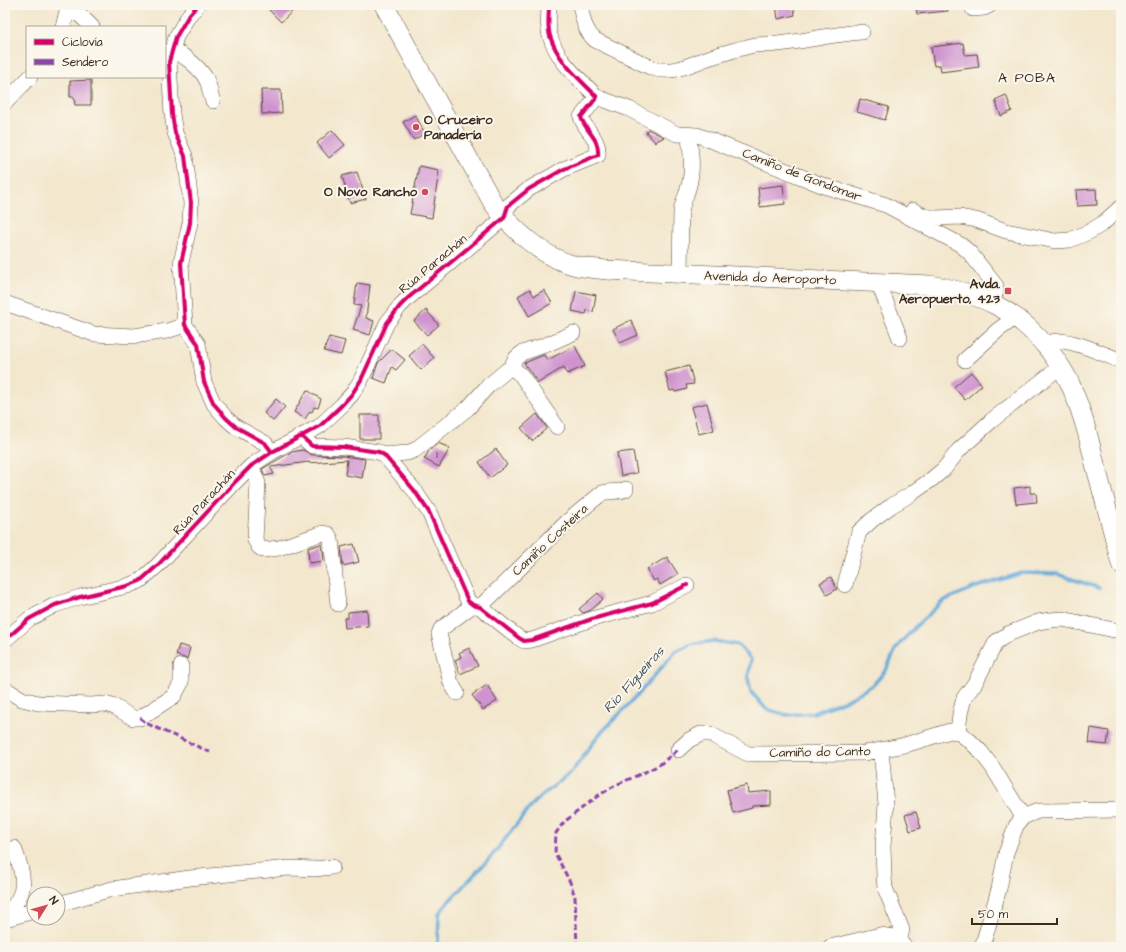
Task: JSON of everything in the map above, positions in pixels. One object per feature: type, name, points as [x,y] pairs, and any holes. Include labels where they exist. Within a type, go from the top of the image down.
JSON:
[{"type":"main road","name":"Avenida do Aeroporto","points":[[384,5],[482,185],[504,218],[525,237],[547,253],[572,265],[607,270],[930,285],[965,292],[992,302],[1016,317],[1035,333],[1046,346],[1071,384],[1085,424],[1121,564]]},
{"type":"street","points":[[198,5],[189,15],[176,37],[169,54],[172,114],[175,133],[185,156],[192,203],[190,224],[181,263],[185,325],[198,344],[204,382],[214,404],[236,427],[264,443],[272,452]]},
{"type":"street","name":"Camiño de Gondomar","points":[[549,5],[550,36],[560,56],[569,69],[597,97],[629,109],[677,134],[696,135],[708,139],[824,186],[886,205],[951,239],[970,253],[996,286],[996,292],[992,302]]},
{"type":"street","points":[[580,5],[588,34],[595,40],[652,68],[668,71],[684,68],[710,58],[757,45],[776,45],[837,34],[862,32]]},
{"type":"street","points":[[973,9],[984,8],[990,5]]},
{"type":"street","points":[[63,26],[67,8],[79,14],[91,26]]},
{"type":"street","points":[[169,54],[179,52],[185,56],[205,77],[213,101]]},
{"type":"street","points":[[5,103],[29,78]]},
{"type":"street","points":[[504,218],[508,206],[529,189],[564,169],[598,155],[599,148],[581,117],[597,97]]},
{"type":"street","points":[[680,274],[682,202],[690,181],[691,168],[691,150],[688,134]]},
{"type":"street","points":[[865,199],[877,194],[892,198],[924,216],[935,218],[960,217],[976,220],[1006,231],[1055,241],[1070,240],[1089,232],[1102,224],[1121,208]]},
{"type":"street","name":"Rúa Parachán","points":[[5,640],[29,619],[55,605],[80,597],[127,586],[140,581],[158,566],[236,480],[251,466],[272,452],[320,426],[342,406],[361,380],[387,323],[400,306],[417,290],[504,218]]},
{"type":"street","points":[[878,282],[900,338]]},
{"type":"street","points":[[5,303],[94,334],[134,336],[167,331],[185,325]]},
{"type":"street","points":[[965,360],[998,330],[1016,317]]},
{"type":"street","points":[[384,455],[407,453],[415,450],[468,408],[488,386],[510,368],[516,358],[522,353],[573,333]]},
{"type":"street","points":[[1046,346],[1052,341],[1066,342],[1087,347],[1121,361]]},
{"type":"street","points":[[844,586],[860,532],[891,506],[932,479],[944,469],[959,450],[991,421],[1060,367]]},
{"type":"street","points":[[510,368],[515,370],[521,376],[557,427]]},
{"type":"street","points":[[302,437],[312,446],[344,447],[379,452],[384,455],[414,490],[429,512],[468,601],[524,641],[532,640],[592,619],[652,603],[687,584]]},
{"type":"street","points":[[251,466],[258,483],[255,540],[258,547],[263,550],[279,548],[323,533],[328,534],[331,539],[338,604]]},
{"type":"street","name":"Camiño Costeira","points":[[457,693],[451,683],[439,634],[442,629],[477,606],[568,521],[602,493],[608,491],[624,491],[626,489]]},
{"type":"street","points":[[1023,816],[993,768],[981,752],[958,732],[964,698],[975,683],[996,642],[1008,634],[1038,622],[1062,619],[1114,630],[1121,630]]},
{"type":"street","points":[[5,689],[22,699],[38,702],[92,705],[105,704],[115,707],[133,718],[140,718],[174,696],[180,683],[181,666]]},
{"type":"street","name":"Camiño do Canto","points":[[678,750],[689,740],[701,734],[710,734],[748,754],[865,753],[904,745],[950,731],[958,732]]},
{"type":"street","points":[[880,750],[886,804],[883,847],[885,888],[902,930],[902,944]]},
{"type":"street","points":[[982,947],[1000,889],[1006,853],[1016,826],[1023,816],[1038,811],[1121,810]]},
{"type":"street","points":[[5,915],[11,910],[23,887],[22,872],[14,848]]},
{"type":"street","points":[[66,902],[112,889],[289,868],[314,869],[332,867]]},
{"type":"street","points":[[5,919],[26,913]]},
{"type":"street","points":[[830,947],[880,935],[893,937],[902,944]]},
{"type":"building","points":[[274,5],[299,5],[281,22],[269,10]]},
{"type":"building","points":[[776,5],[793,5],[795,15],[778,19]]},
{"type":"building","points":[[916,5],[947,5],[948,11],[917,14]]},
{"type":"building","points":[[963,43],[965,55],[977,54],[979,67],[941,72],[940,65],[934,66],[931,47]]},
{"type":"building","points":[[91,80],[91,105],[75,105],[74,97],[70,97],[70,81]]},
{"type":"building","points":[[261,90],[281,90],[282,113],[262,114]]},
{"type":"building","points":[[1006,95],[1012,111],[1001,116],[995,100]]},
{"type":"building","points":[[860,99],[889,107],[885,120],[857,112]]},
{"type":"building","points":[[415,115],[425,133],[414,140],[403,122]]},
{"type":"building","points":[[648,129],[664,137],[655,142],[646,132]]},
{"type":"building","points":[[332,130],[345,145],[329,158],[317,143]]},
{"type":"building","name":"O Novo Rancho","points":[[419,166],[439,170],[432,218],[410,214]]},
{"type":"building","points":[[357,172],[366,199],[350,203],[342,176]]},
{"type":"building","points":[[783,185],[785,204],[760,207],[758,188]]},
{"type":"building","points":[[1096,189],[1097,205],[1077,206],[1076,190]]},
{"type":"building","points":[[357,283],[370,285],[366,318],[374,321],[370,335],[353,330],[361,306],[354,305]]},
{"type":"building","points":[[530,289],[534,296],[544,290],[552,303],[529,316],[518,296]]},
{"type":"building","points":[[576,291],[596,295],[593,312],[587,310],[586,314],[572,311]]},
{"type":"building","points":[[426,310],[439,325],[427,335],[414,321]]},
{"type":"building","points":[[631,320],[638,335],[620,343],[613,329]]},
{"type":"building","points":[[329,337],[345,341],[341,355],[324,351]]},
{"type":"building","points":[[422,344],[434,358],[421,370],[409,356]]},
{"type":"building","points":[[575,346],[585,366],[567,374],[564,367],[538,383],[524,363],[544,355],[547,360]]},
{"type":"building","points":[[392,349],[405,360],[396,370],[392,367],[386,383],[373,378],[378,363]]},
{"type":"building","points":[[689,366],[694,384],[686,385],[687,389],[675,392],[674,390],[670,391],[665,372]]},
{"type":"building","points":[[971,372],[982,385],[965,400],[954,387]]},
{"type":"building","points":[[307,390],[321,399],[318,408],[314,407],[312,412],[310,411],[305,419],[294,412]]},
{"type":"building","points":[[276,399],[285,407],[273,421],[264,413]]},
{"type":"building","points":[[707,403],[714,430],[699,434],[691,407]]},
{"type":"building","points":[[537,414],[547,428],[532,441],[521,428]]},
{"type":"building","points":[[360,415],[379,415],[379,439],[360,439]]},
{"type":"building","points":[[438,443],[450,448],[439,467],[424,459],[429,451]]},
{"type":"building","points":[[496,449],[507,465],[490,478],[479,462]]},
{"type":"building","points":[[303,450],[312,455],[343,456],[365,459],[362,478],[345,475],[347,460],[309,462],[270,467],[274,474],[265,476],[262,469],[291,452]]},
{"type":"building","points":[[633,451],[637,473],[621,476],[617,453]]},
{"type":"building","points":[[1030,486],[1030,493],[1036,493],[1037,502],[1016,504],[1014,488]]},
{"type":"building","points":[[321,544],[324,561],[309,563],[308,548]]},
{"type":"building","points":[[354,544],[359,562],[343,566],[341,547]]},
{"type":"building","points":[[667,557],[678,574],[660,585],[657,579],[654,581],[647,569]]},
{"type":"building","points":[[831,577],[837,589],[827,595],[820,583]]},
{"type":"building","points":[[598,593],[603,599],[591,610],[583,613],[579,609]]},
{"type":"building","points":[[367,610],[368,626],[345,628],[344,618],[348,618],[348,612]]},
{"type":"building","points":[[179,645],[190,648],[187,659],[176,655]]},
{"type":"building","points":[[469,648],[478,666],[460,674],[455,660],[461,657],[459,653]]},
{"type":"building","points":[[487,685],[497,701],[483,710],[472,695]]},
{"type":"building","points":[[1091,728],[1109,731],[1107,745],[1089,743]]},
{"type":"building","points":[[747,785],[748,793],[771,791],[771,805],[752,806],[752,808],[733,813],[727,790]]},
{"type":"building","points":[[916,812],[921,828],[910,831],[905,815]]},
{"type":"waterway","name":"Río Figueiras","points":[[438,947],[439,914],[449,901],[491,857],[535,801],[571,773],[598,736],[633,700],[676,651],[691,644],[714,641],[738,645],[751,659],[748,678],[751,692],[766,709],[787,715],[813,713],[851,698],[874,684],[886,670],[897,647],[915,627],[943,601],[973,588],[1022,573],[1057,574],[1099,588]]},
{"type":"marked path","points":[[140,718],[148,724],[212,753]]},
{"type":"marked path","points":[[577,947],[575,897],[570,882],[555,853],[556,833],[564,822],[599,795],[616,785],[659,765],[678,750]]},
{"type":"cycle path","points":[[198,5],[189,15],[176,37],[169,62],[172,114],[175,133],[185,156],[191,203],[190,223],[181,263],[185,325],[198,344],[204,382],[214,404],[236,427],[265,443],[272,452]]},
{"type":"cycle path","points":[[5,640],[29,619],[55,605],[80,597],[127,586],[140,581],[158,565],[251,466],[272,452],[320,426],[342,405],[352,394],[361,380],[387,323],[408,298],[504,218],[508,206],[529,189],[564,169],[598,155],[595,139],[581,117],[597,97],[558,54],[550,36],[548,20],[549,5]]},
{"type":"cycle path","points":[[302,437],[312,446],[344,447],[379,452],[384,455],[414,490],[429,512],[468,601],[473,605],[480,607],[524,641],[532,640],[592,619],[652,603],[687,585]]},
{"type":"place","name":"O Cruceiro Panadería","points":[[416,127]]},
{"type":"place","name":"O Novo Rancho","points":[[425,192]]},
{"type":"place","name":"Avda. Aeropuerto, 423","points":[[1008,291]]},
{"type":"district","name":"A POBA","points":[[1027,78]]}]
